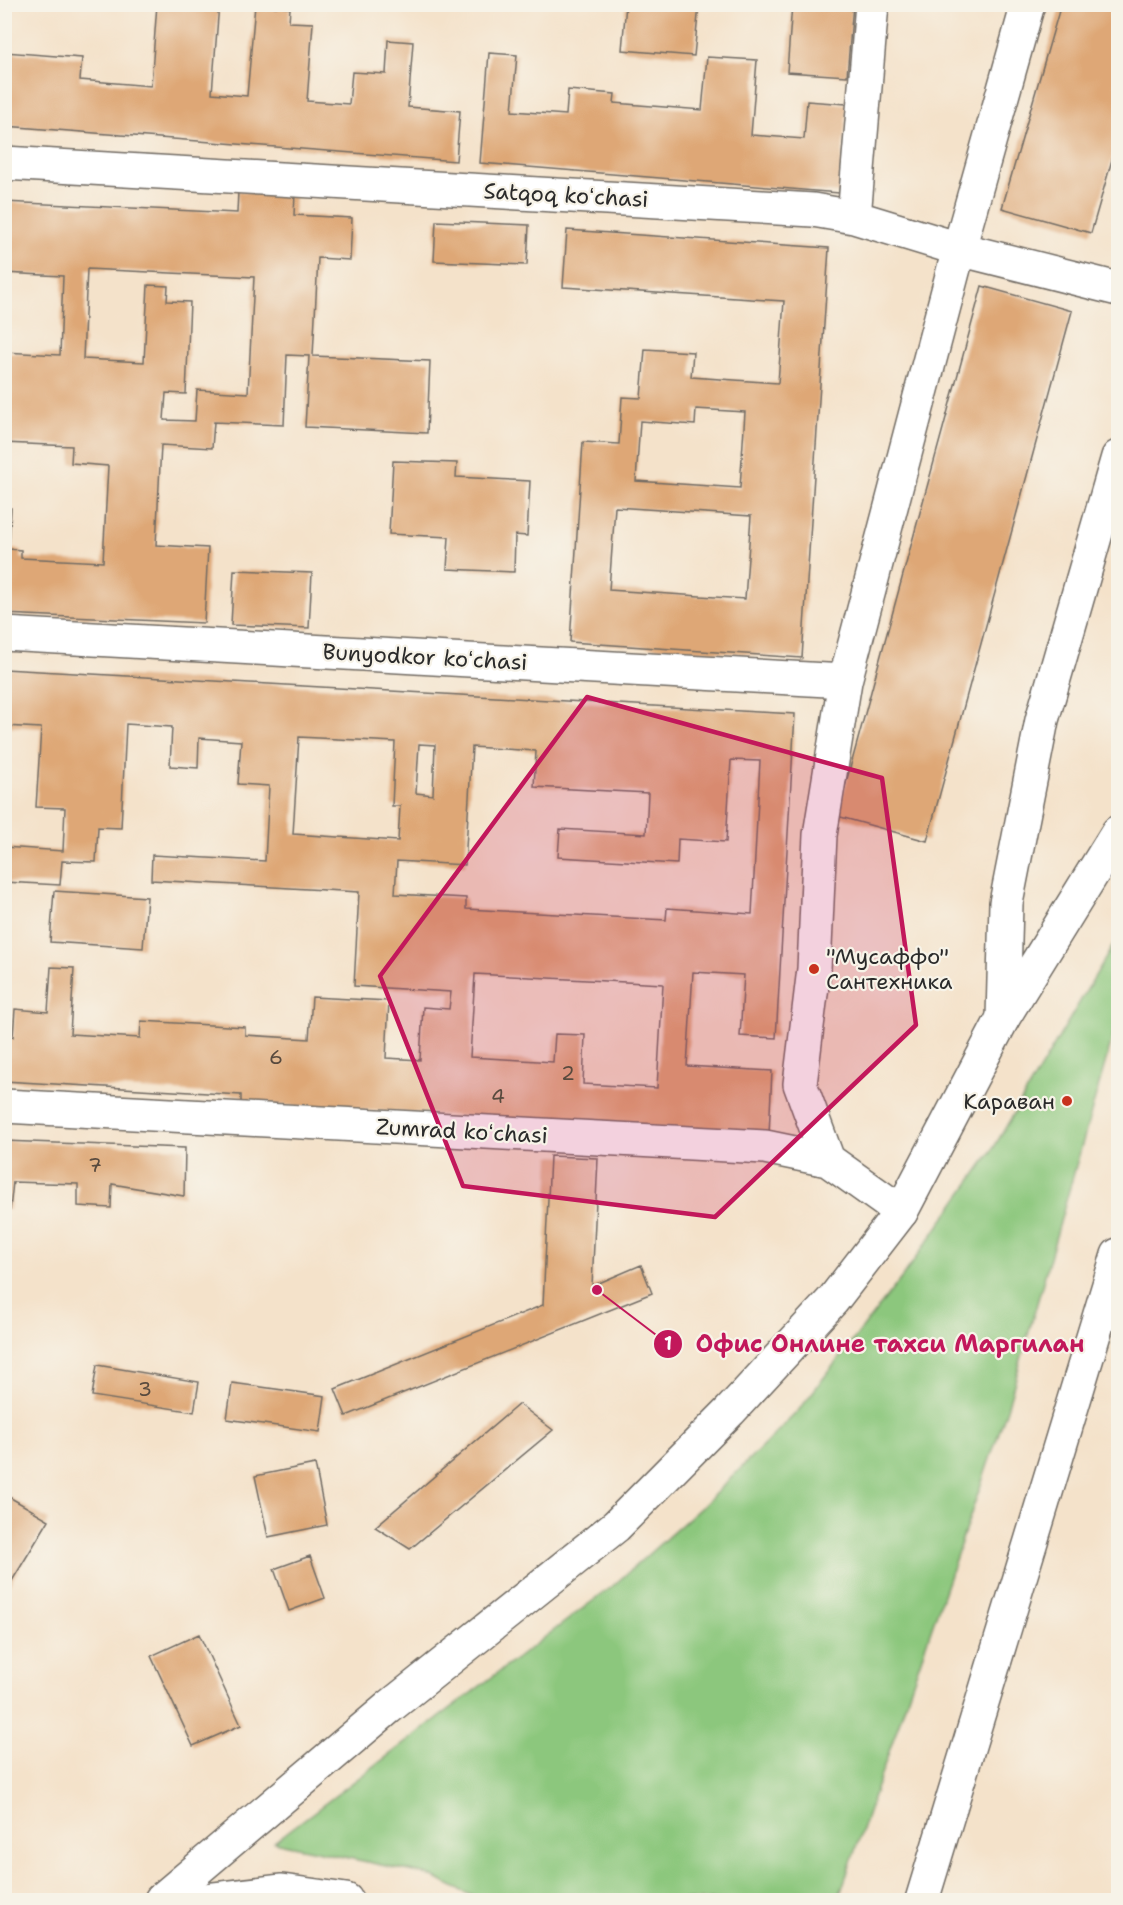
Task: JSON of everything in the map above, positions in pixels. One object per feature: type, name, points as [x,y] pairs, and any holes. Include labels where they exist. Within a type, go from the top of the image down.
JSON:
[{"type":"main road","points":[[854,217],[872,4]]},
{"type":"main road","points":[[828,1160],[800,1084],[814,969],[820,835],[845,681],[958,249],[1028,4]]},
{"type":"main road","name":"Satqoq koʻchasi","points":[[4,163],[813,210],[854,217],[958,249],[1119,289]]},
{"type":"main road","points":[[1003,1018],[1006,903],[1042,720],[1119,457]]},
{"type":"main road","name":"Bunyodkor koʻchasi","points":[[4,634],[845,681]]},
{"type":"main road","points":[[161,1900],[388,1708],[616,1526],[730,1411],[833,1300],[902,1212],[1003,1018],[1119,832]]},
{"type":"main road","name":"Zumrad koʻchasi","points":[[4,1106],[765,1147],[828,1160],[902,1212]]},
{"type":"main road","points":[[922,1900],[1119,1255]]},
{"type":"main road","points":[[206,1900],[282,1891],[346,1900]]},
{"type":"highlighted area","points":[[587,697],[882,778],[916,1025],[715,1217],[463,1186],[380,976]]},
{"type":"green space","points":[[1118,937],[1118,1018],[1007,1409],[838,1900],[481,1900],[428,1875],[274,1842],[615,1584],[707,1502],[798,1411],[903,1276],[990,1154]]},
{"type":"building","points":[[157,4],[219,4],[212,93],[247,96],[255,5],[290,8],[289,22],[313,23],[307,101],[349,104],[352,72],[386,74],[388,40],[413,42],[408,107],[460,111],[456,161],[5,126],[5,52],[82,58],[80,80],[151,86]]},
{"type":"building","points":[[626,4],[699,5],[694,56],[622,50]]},
{"type":"building","points":[[792,4],[853,4],[847,76],[787,72]]},
{"type":"building","points":[[1061,4],[1118,4],[1118,139],[1091,233],[1002,208]]},
{"type":"building","points":[[489,53],[517,55],[512,111],[566,115],[568,90],[615,94],[614,103],[702,110],[707,57],[757,60],[751,135],[804,139],[807,101],[847,104],[839,193],[480,163]]},
{"type":"building","points":[[238,191],[295,194],[294,215],[352,218],[350,260],[318,258],[313,356],[430,361],[427,433],[305,427],[309,356],[287,355],[284,425],[214,422],[212,448],[161,445],[156,545],[208,548],[204,623],[4,614],[4,508],[11,508],[9,549],[21,550],[21,558],[103,562],[108,466],[71,463],[72,446],[4,443],[4,352],[60,355],[63,276],[4,273],[4,202],[237,213]],"holes":[[[87,269],[254,277],[248,393],[197,390],[195,421],[164,420],[166,393],[186,394],[190,302],[167,301],[168,286],[148,285],[144,362],[83,359]]]},
{"type":"building","points":[[436,221],[529,225],[527,265],[434,261]]},
{"type":"building","points":[[567,230],[829,248],[802,658],[570,642],[583,442],[619,444],[622,397],[641,398],[645,349],[693,352],[691,377],[778,383],[784,301],[563,287]],"holes":[[[696,409],[745,412],[740,488],[636,481],[640,421],[695,425]],[[615,507],[751,516],[745,599],[609,590]]]},
{"type":"building","points":[[982,286],[1072,311],[927,841],[837,816]]},
{"type":"building","points":[[393,461],[457,463],[456,477],[530,481],[527,536],[515,535],[514,572],[447,569],[449,537],[389,534]]},
{"type":"building","points":[[234,570],[312,573],[309,628],[231,625]]},
{"type":"building","points":[[4,669],[795,714],[776,1038],[740,1036],[744,975],[693,972],[687,1066],[772,1071],[769,1134],[241,1103],[241,1095],[4,1081],[4,1036],[13,1037],[15,1009],[48,1012],[51,967],[74,968],[70,1034],[140,1038],[141,1021],[245,1027],[245,1035],[309,1039],[312,997],[389,1001],[386,1058],[420,1060],[423,1007],[449,1009],[451,992],[354,986],[359,892],[151,880],[152,855],[265,861],[269,786],[238,784],[241,741],[199,738],[198,768],[170,766],[172,727],[126,724],[121,828],[98,827],[96,862],[62,861],[60,885],[4,882],[4,847],[63,851],[65,808],[36,807],[41,728],[4,726]],"holes":[[[299,737],[395,742],[392,806],[400,806],[398,841],[293,834]],[[419,744],[435,745],[433,795],[416,793]],[[472,747],[536,751],[534,787],[648,793],[646,834],[560,829],[558,857],[677,864],[678,839],[726,842],[731,760],[760,761],[752,914],[667,908],[666,920],[466,909],[466,898],[395,894],[397,861],[465,865]],[[475,974],[663,984],[657,1088],[583,1084],[585,1035],[555,1034],[553,1062],[470,1057]]]},
{"type":"building","points":[[54,891],[147,897],[143,948],[50,942]]},
{"type":"building","points":[[4,1141],[185,1148],[184,1196],[112,1184],[111,1208],[78,1206],[78,1184],[13,1182],[10,1210],[4,1210]]},
{"type":"building","points":[[550,1156],[598,1158],[592,1286],[641,1265],[652,1293],[346,1416],[335,1389],[543,1305]]},
{"type":"building","points":[[97,1365],[199,1382],[194,1412],[92,1396]]},
{"type":"building","points":[[232,1383],[325,1396],[320,1432],[227,1419]]},
{"type":"building","points":[[519,1404],[553,1430],[410,1549],[375,1527]]},
{"type":"building","points":[[315,1464],[327,1525],[268,1537],[255,1476]]},
{"type":"building","points":[[4,1494],[49,1520],[4,1594]]},
{"type":"building","points":[[310,1556],[325,1598],[289,1611],[274,1569]]},
{"type":"building","points":[[199,1634],[241,1725],[193,1746],[151,1656]]},
{"type":"place","name":"\"Мусаффо\" Сантехника","points":[[814,969]]},
{"type":"place","name":"Караван","points":[[1067,1101]]},
{"type":"place","name":"Офис Онлине тахси Маргилан","points":[[597,1290]]}]
